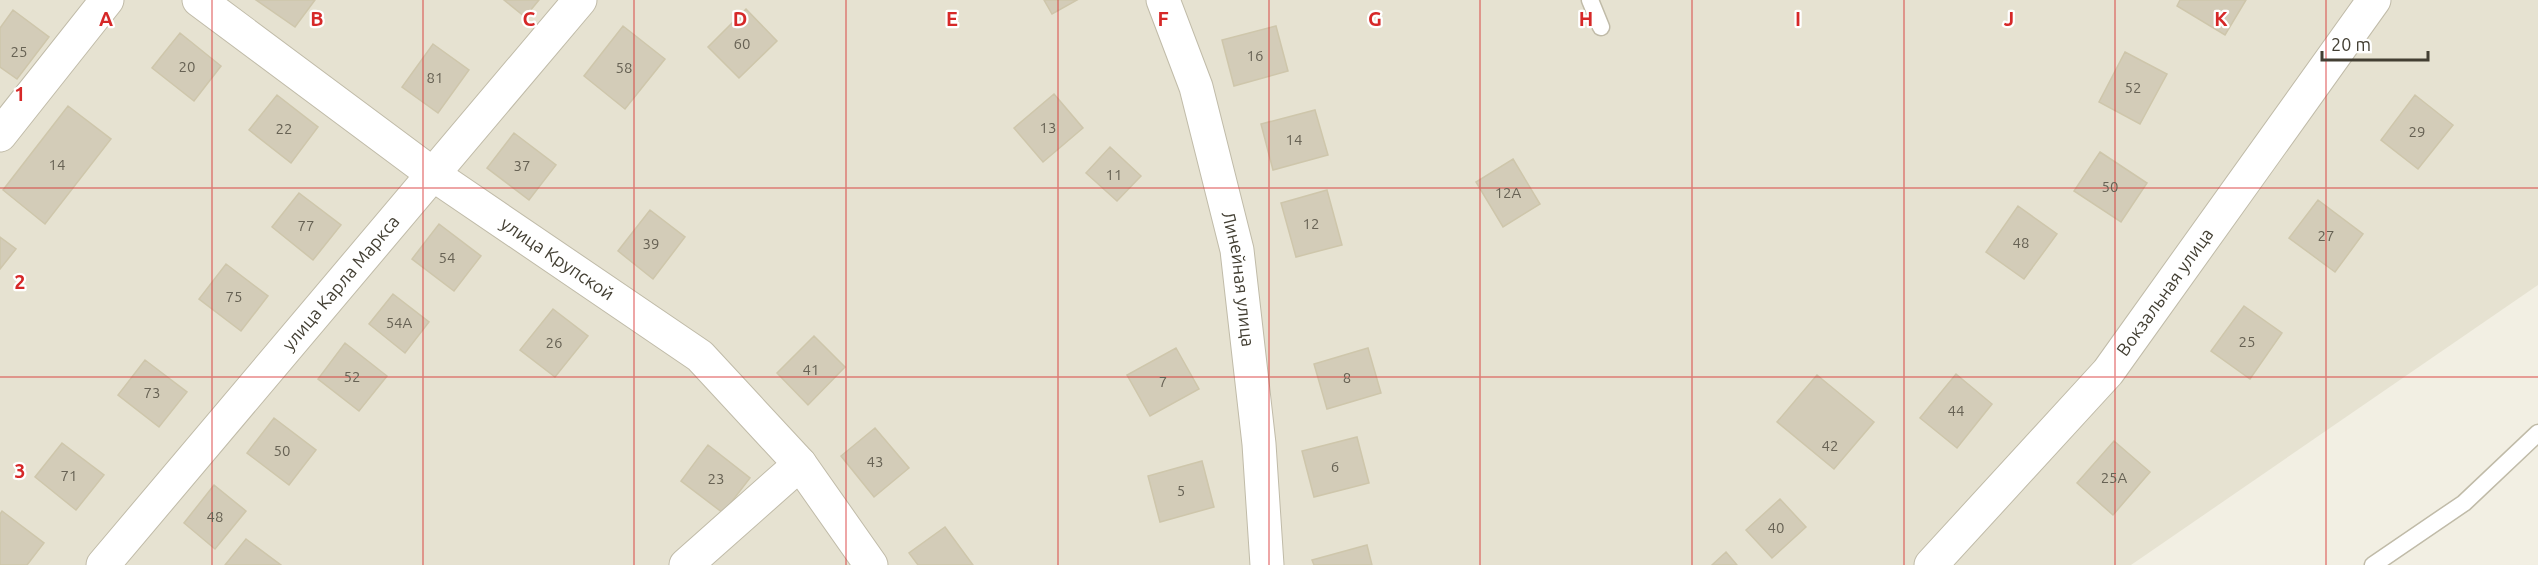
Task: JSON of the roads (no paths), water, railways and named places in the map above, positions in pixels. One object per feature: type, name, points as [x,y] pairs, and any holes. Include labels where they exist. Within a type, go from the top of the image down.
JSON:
[{"type":"street","points":[[0,135],[107,0]]},
{"type":"street","name":"улица Крупской","points":[[199,0],[434,175],[700,356],[800,464],[871,565]]},
{"type":"street","name":"улица Карла Маркса","points":[[103,565],[580,0]]},
{"type":"street","name":"Линейная улица","points":[[1163,0],[1196,87],[1237,250],[1259,444],[1267,565]]},
{"type":"street","name":"Вокзальная улица","points":[[1931,565],[2108,372],[2374,0]]},
{"type":"street","points":[[686,565],[800,464]]},
{"type":"lane","points":[[1590,0],[1601,27]]},
{"type":"lane","points":[[2373,565],[2464,502],[2538,433]]}]
